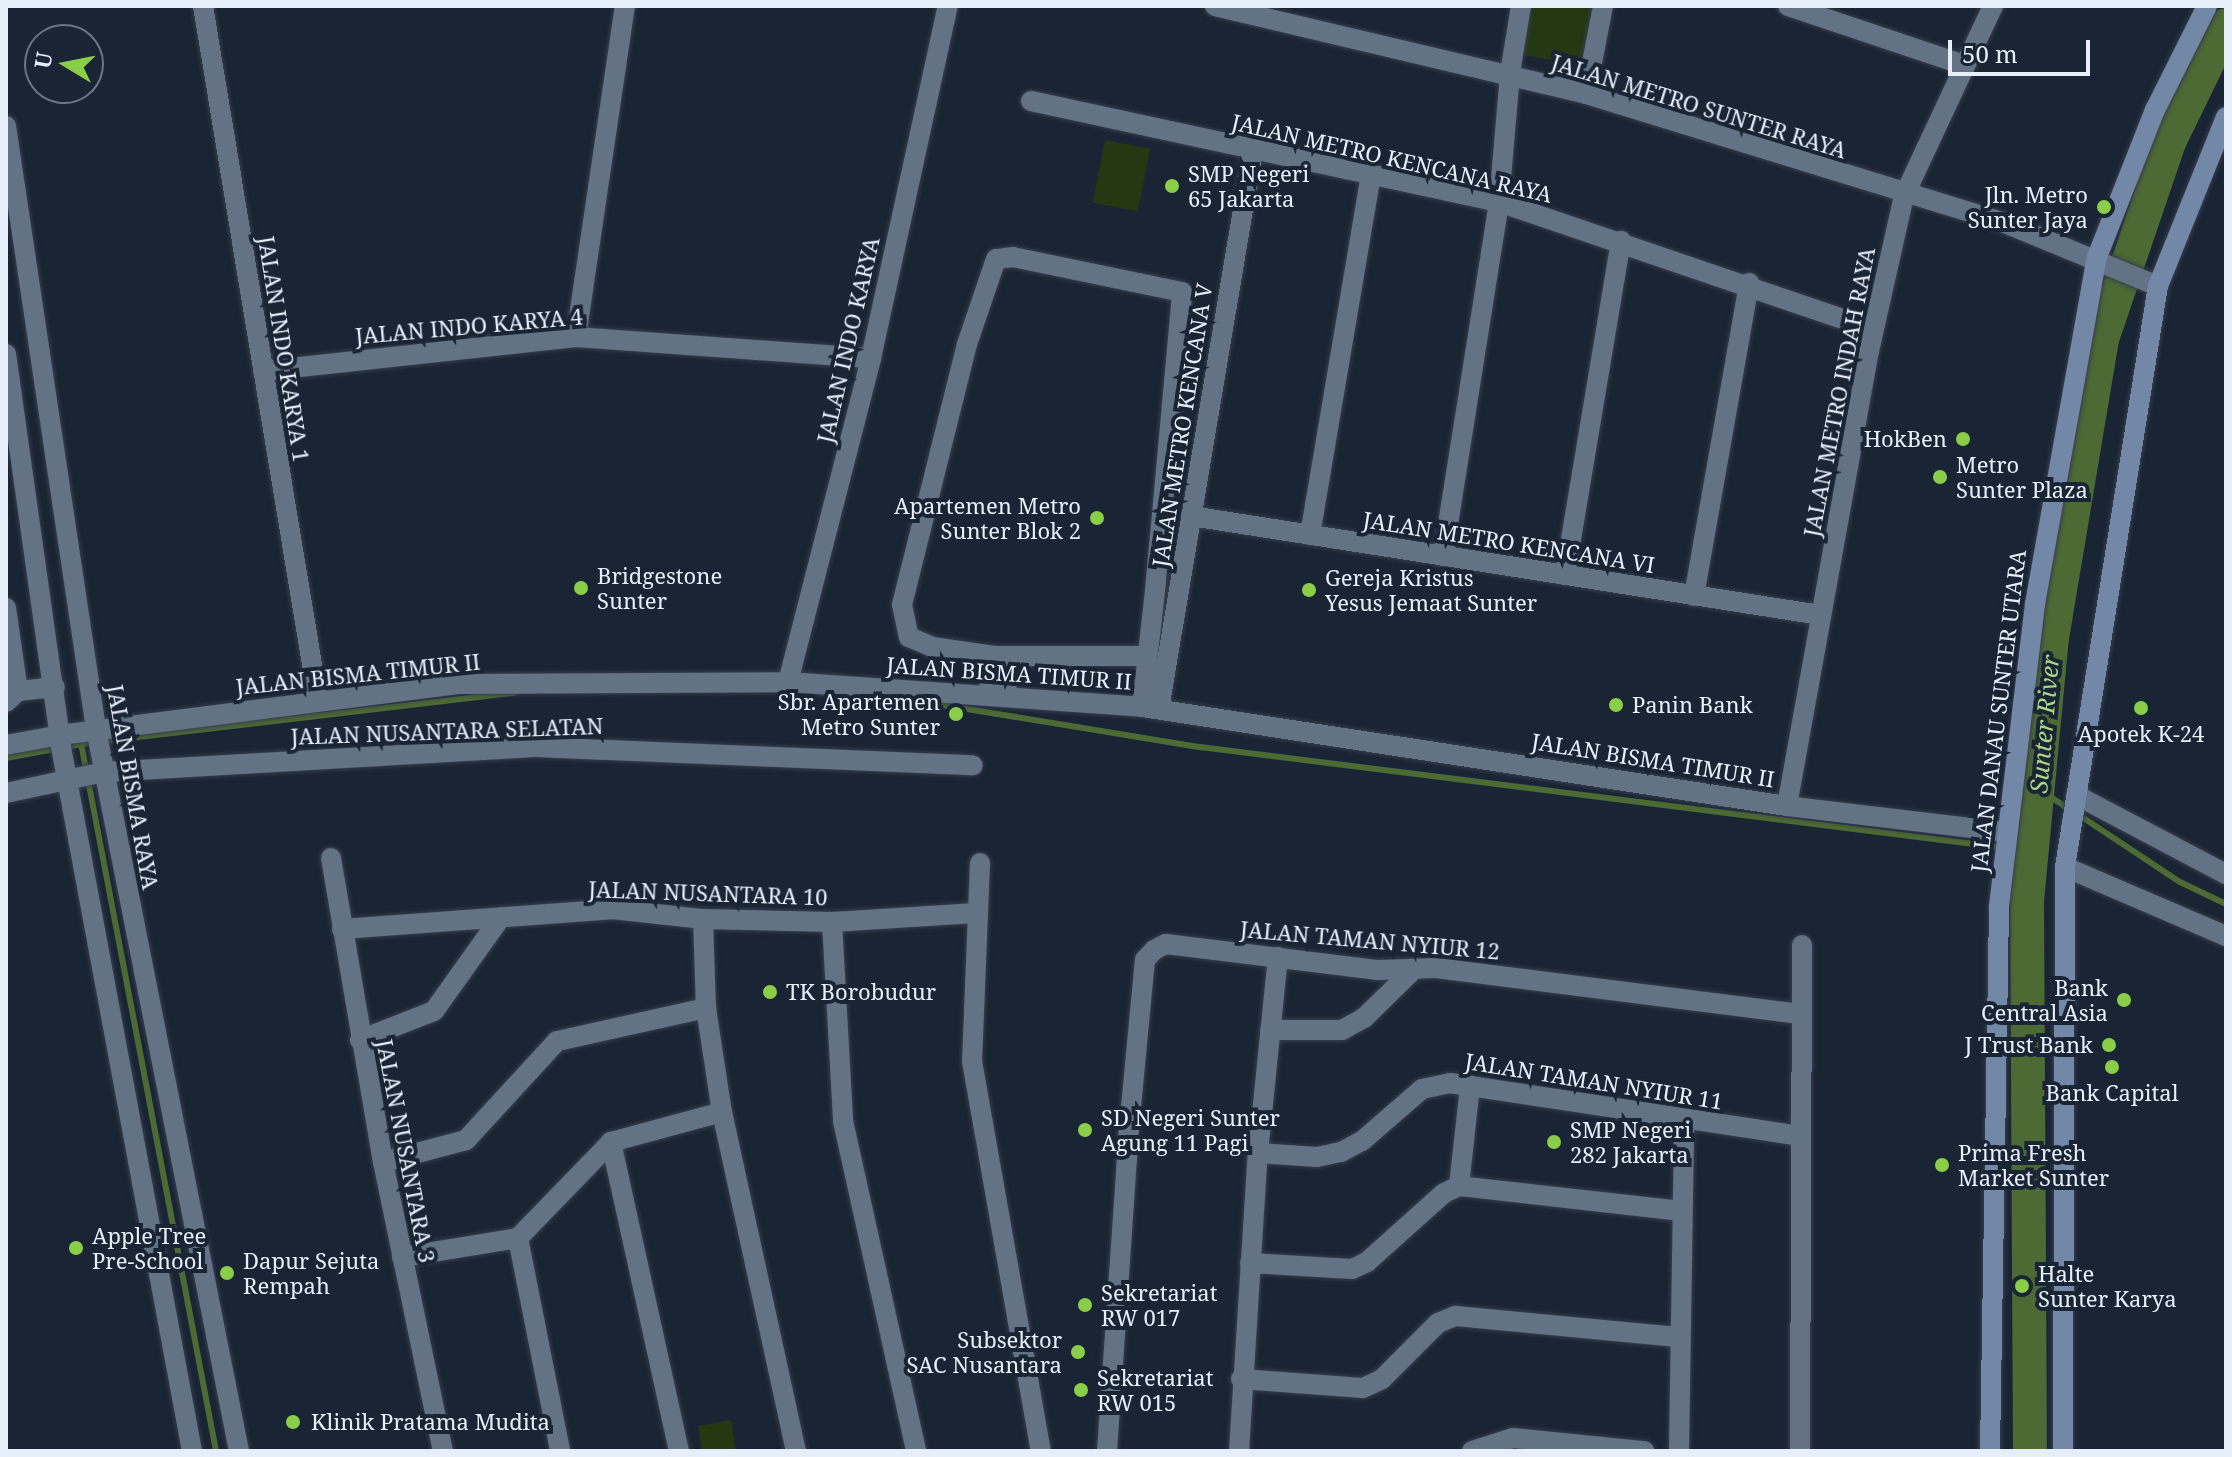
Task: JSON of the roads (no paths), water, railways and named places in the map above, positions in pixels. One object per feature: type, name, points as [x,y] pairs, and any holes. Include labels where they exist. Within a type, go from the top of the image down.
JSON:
[{"type":"main road","name":"JALAN DANAU SUNTER UTARA","points":[[1990,1451],[2001,877],[2044,546],[2104,260],[2155,110],[2207,6]]},
{"type":"main road","points":[[2063,1451],[2065,863],[2151,283],[2226,117]]},
{"type":"street","name":"JALAN INDO KARYA 1","points":[[203,6],[318,701]]},
{"type":"street","points":[[576,337],[625,6]]},
{"type":"street","name":"JALAN INDO KARYA","points":[[788,682],[871,358],[948,6]]},
{"type":"street","name":"JALAN METRO SUNTER RAYA","points":[[1215,6],[1510,73],[1586,94],[1904,196],[2005,223],[2104,260],[2151,283]]},
{"type":"street","points":[[1443,556],[1499,202],[1510,73],[1521,6]]},
{"type":"street","points":[[1586,94],[1603,6]]},
{"type":"street","points":[[1788,6],[1964,65]]},
{"type":"street","name":"JALAN METRO INDAH RAYA","points":[[1787,806],[1873,329],[1904,196],[1993,6]]},
{"type":"street","name":"JALAN METRO KENCANA RAYA","points":[[1031,101],[1499,202],[1749,283],[1873,329]]},
{"type":"street","name":"JALAN BISMA RAYA","points":[[6,126],[102,771],[239,1451]]},
{"type":"street","name":"JALAN METRO KENCANA V","points":[[1151,708],[1191,516],[1253,150]]},
{"type":"street","points":[[1310,535],[1371,174]]},
{"type":"street","points":[[1565,575],[1621,241]]},
{"type":"street","points":[[1147,656],[1005,656],[915,641],[909,637],[902,605],[989,269],[996,259],[1013,257],[1182,292],[1147,656],[1151,708]]},
{"type":"street","points":[[1694,596],[1749,283]]},
{"type":"street","name":"JALAN INDO KARYA 4","points":[[263,371],[576,337],[871,358]]},
{"type":"street","points":[[6,354],[55,687],[60,741],[69,775],[192,1451]]},
{"type":"street","name":"JALAN METRO KENCANA VI","points":[[1191,516],[1820,615]]},
{"type":"street","points":[[6,608],[12,697],[55,687]]},
{"type":"street","points":[[997,693],[1005,656]]},
{"type":"street","name":"JALAN BISMA TIMUR II","points":[[6,745],[60,741],[97,732],[318,701],[537,681],[788,682],[997,693],[1151,708],[2004,837]]},
{"type":"street","name":"JALAN NUSANTARA SELATAN","points":[[6,793],[69,775],[102,771],[535,747],[973,765]]},
{"type":"street","points":[[2075,801],[2226,874]]},
{"type":"street","name":"JALAN NUSANTARA 3","points":[[331,858],[383,1162],[443,1451]]},
{"type":"street","points":[[980,863],[972,1061],[1041,1451]]},
{"type":"street","points":[[2065,863],[2226,936]]},
{"type":"street","name":"JALAN NUSANTARA 10","points":[[342,929],[612,909],[703,919],[832,922],[976,913]]},
{"type":"street","points":[[360,1040],[434,1011],[501,917]]},
{"type":"street","points":[[703,919],[706,1008],[722,1112],[796,1451]]},
{"type":"street","points":[[832,922],[843,1121],[916,1451]]},
{"type":"street","name":"JALAN TAMAN NYIUR 12","points":[[1107,1451],[1145,960],[1166,944],[1378,970],[1415,968],[1800,1014]]},
{"type":"street","points":[[1800,1451],[1802,945]]},
{"type":"street","points":[[1239,1451],[1241,1379],[1258,1153],[1278,957]]},
{"type":"street","points":[[1270,1030],[1342,1030],[1364,1018],[1415,968]]},
{"type":"street","points":[[383,1162],[466,1140],[557,1041],[706,1008]]},
{"type":"street","name":"JALAN TAMAN NYIUR 11","points":[[1258,1153],[1317,1157],[1341,1152],[1362,1141],[1422,1089],[1441,1083],[1801,1136]]},
{"type":"street","points":[[1459,1186],[1470,1086]]},
{"type":"street","points":[[402,1257],[518,1238],[611,1142],[722,1112]]},
{"type":"street","points":[[1679,1451],[1678,1337],[1684,1121]]},
{"type":"street","points":[[611,1142],[679,1451]]},
{"type":"street","points":[[1250,1263],[1352,1269],[1367,1262],[1444,1193],[1459,1186],[1681,1211]]},
{"type":"street","points":[[518,1238],[560,1451]]},
{"type":"street","points":[[1241,1379],[1363,1388],[1382,1379],[1438,1323],[1455,1316],[1678,1337]]},
{"type":"street","points":[[1472,1451],[1513,1438],[1644,1451]]},
{"type":"waterway","name":"Sunter River","points":[[2030,1451],[2027,901],[2052,638],[2102,339],[2169,142],[2226,25]]},
{"type":"waterway","points":[[104,741],[514,693]]},
{"type":"waterway","points":[[912,700],[1200,747],[2030,851]]},
{"type":"waterway","points":[[6,758],[93,742]]},
{"type":"waterway","points":[[81,743],[216,1451]]},
{"type":"waterway","points":[[2036,787],[2069,809]]},
{"type":"waterway","points":[[2079,815],[2180,882],[2226,904]]},
{"type":"place","name":"SMP Negeri 65 Jakarta","points":[[1172,186]]},
{"type":"place","name":"Jln. Metro Sunter Jaya","points":[[2104,207]]},
{"type":"place","name":"HokBen","points":[[1963,439]]},
{"type":"place","name":"Metro Sunter Plaza","points":[[1940,477]]},
{"type":"place","name":"Apartemen Metro Sunter Blok 2","points":[[1097,518]]},
{"type":"place","name":"Bridgestone Sunter","points":[[581,588]]},
{"type":"place","name":"Gereja Kristus Yesus Jemaat Sunter","points":[[1309,590]]},
{"type":"place","name":"Panin Bank","points":[[1616,705]]},
{"type":"place","name":"Apotek K-24","points":[[2141,708]]},
{"type":"place","name":"Sbr. Apartemen Metro Sunter","points":[[956,714]]},
{"type":"place","name":"TK Borobudur","points":[[770,992]]},
{"type":"place","name":"Bank Central Asia","points":[[2124,1000]]},
{"type":"place","name":"J Trust Bank","points":[[2109,1045]]},
{"type":"place","name":"Bank Capital","points":[[2112,1067]]},
{"type":"place","name":"SD Negeri Sunter Agung 11 Pagi","points":[[1085,1130]]},
{"type":"place","name":"SMP Negeri 282 Jakarta","points":[[1554,1142]]},
{"type":"place","name":"Prima Fresh Market Sunter","points":[[1942,1165]]},
{"type":"place","name":"Apple Tree Pre-School","points":[[76,1248]]},
{"type":"place","name":"Dapur Sejuta Rempah","points":[[227,1273]]},
{"type":"place","name":"Halte Sunter Karya","points":[[2022,1286]]},
{"type":"place","name":"Sekretariat RW 017","points":[[1085,1305]]},
{"type":"place","name":"Subsektor SAC Nusantara","points":[[1078,1352]]},
{"type":"place","name":"Sekretariat RW 015","points":[[1081,1390]]},
{"type":"place","name":"Klinik Pratama Mudita","points":[[293,1422]]}]
